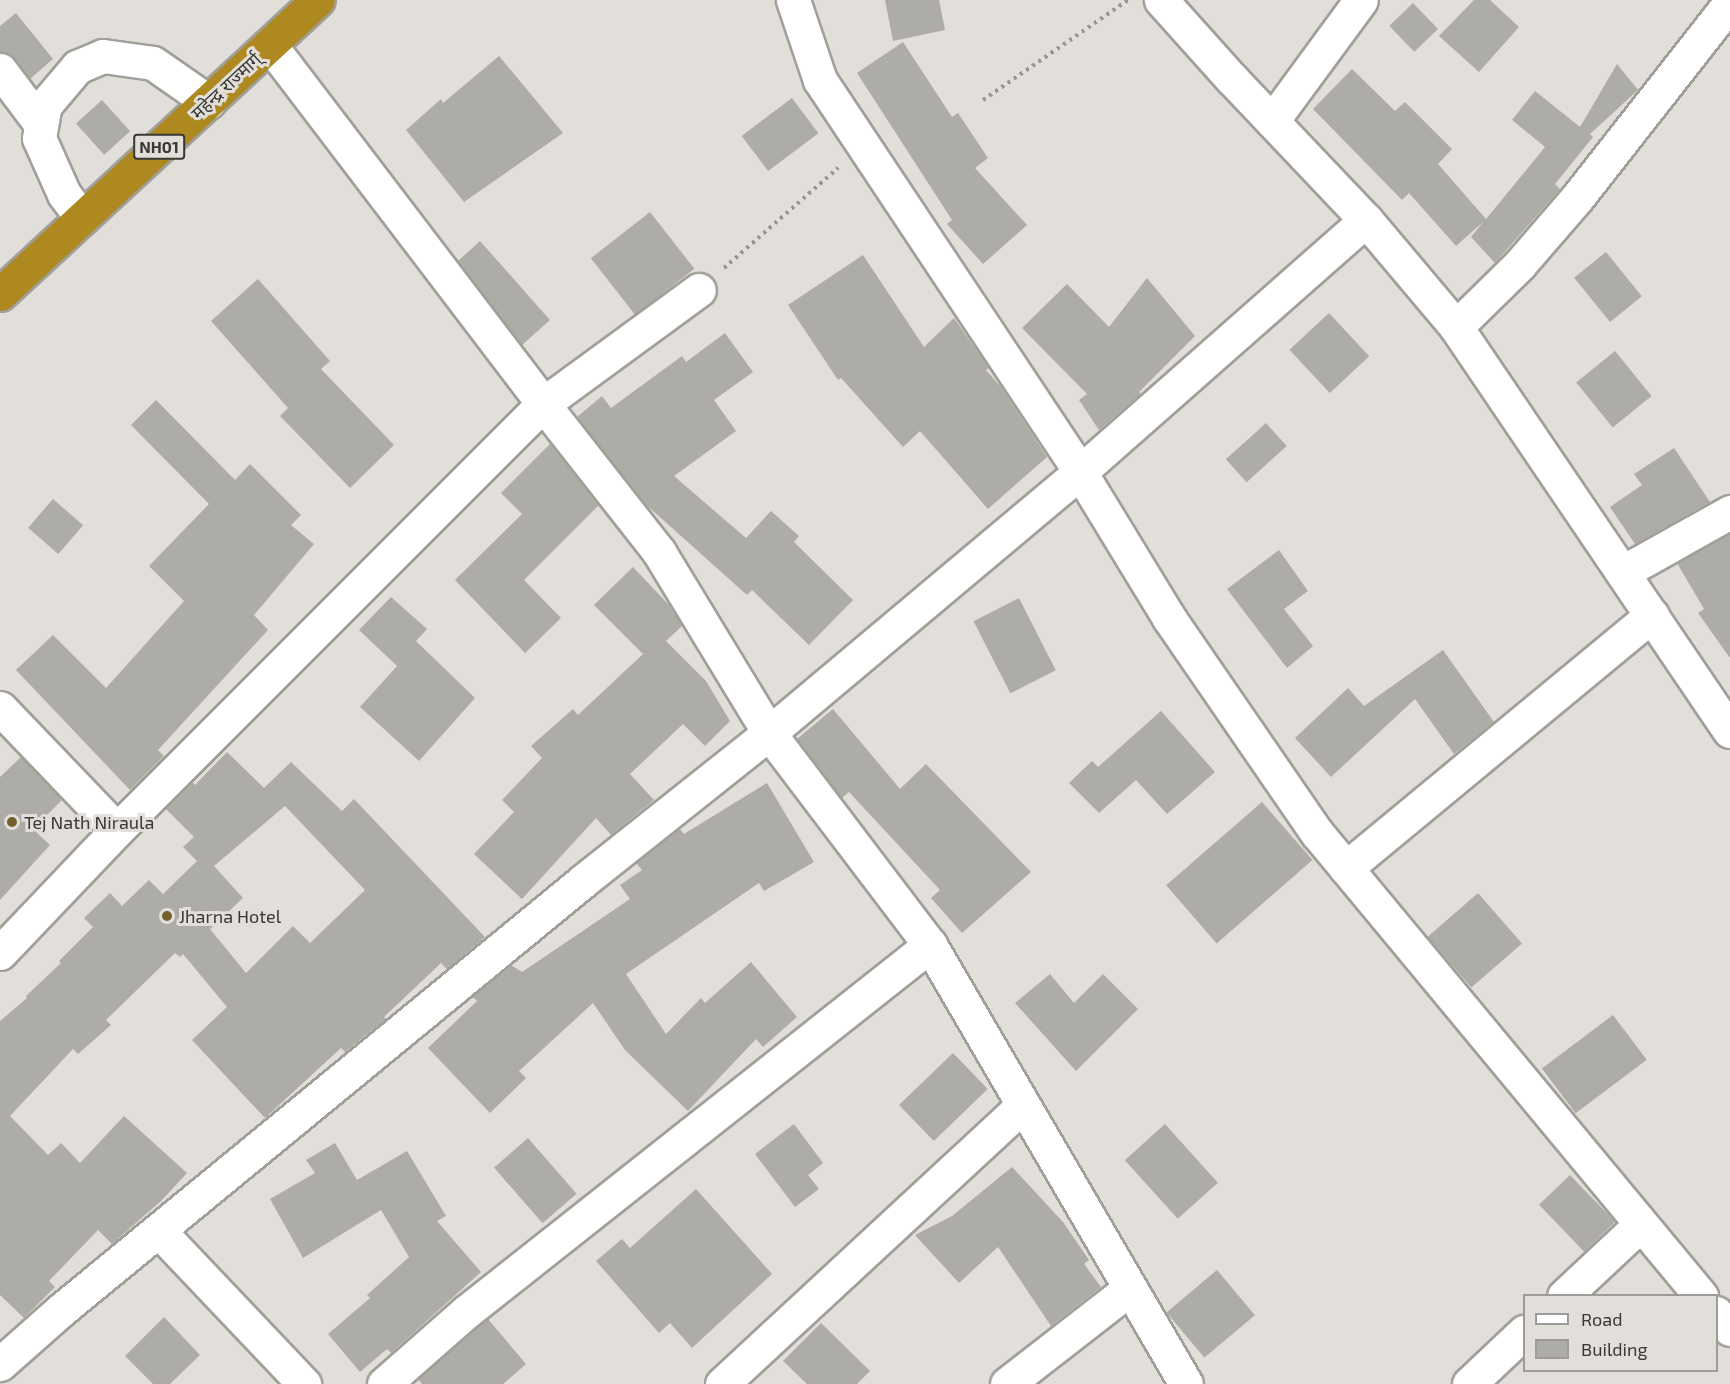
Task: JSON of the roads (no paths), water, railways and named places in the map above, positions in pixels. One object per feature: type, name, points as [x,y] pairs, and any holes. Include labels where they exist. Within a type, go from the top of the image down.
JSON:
[{"type":"highway","name":"महेन्द्र राज्मार्ग्","points":[[0,294],[318,0]]},
{"type":"street","points":[[793,0],[820,80],[1080,472],[1169,618],[1317,833],[1699,1294]]},
{"type":"street","points":[[1161,0],[1366,220],[1456,327],[1730,731]]},
{"type":"street","points":[[1272,121],[1361,0]]},
{"type":"street","points":[[1456,327],[1520,264],[1577,198],[1730,3]]},
{"type":"street","points":[[270,45],[543,404],[659,552],[769,733],[930,945],[1186,1384]]},
{"type":"street","points":[[82,218],[64,194],[39,138],[45,105],[77,67],[103,56],[153,63],[209,102]]},
{"type":"street","points":[[0,70],[40,123]]},
{"type":"street","points":[[0,1364],[62,1310],[583,881],[769,733],[1080,472],[1366,220]]},
{"type":"street","points":[[0,953],[117,830],[543,404],[699,290]]},
{"type":"street","points":[[1623,572],[1730,512]]},
{"type":"street","points":[[1346,868],[1652,615]]},
{"type":"street","points":[[0,708],[117,830]]},
{"type":"street","points":[[384,1384],[466,1312],[930,945]]},
{"type":"street","points":[[722,1384],[1023,1105]]},
{"type":"street","points":[[1566,1294],[1641,1224]]},
{"type":"street","points":[[159,1231],[304,1384]]},
{"type":"street","points":[[1007,1384],[1129,1289]]},
{"type":"street","points":[[1718,1315],[1730,1329]]},
{"type":"street","points":[[1469,1384],[1523,1333]]},
{"type":"place","name":"Tej Nath Niraula","points":[[12,822]]},
{"type":"place","name":"Jharna Hotel","points":[[167,916]]}]
